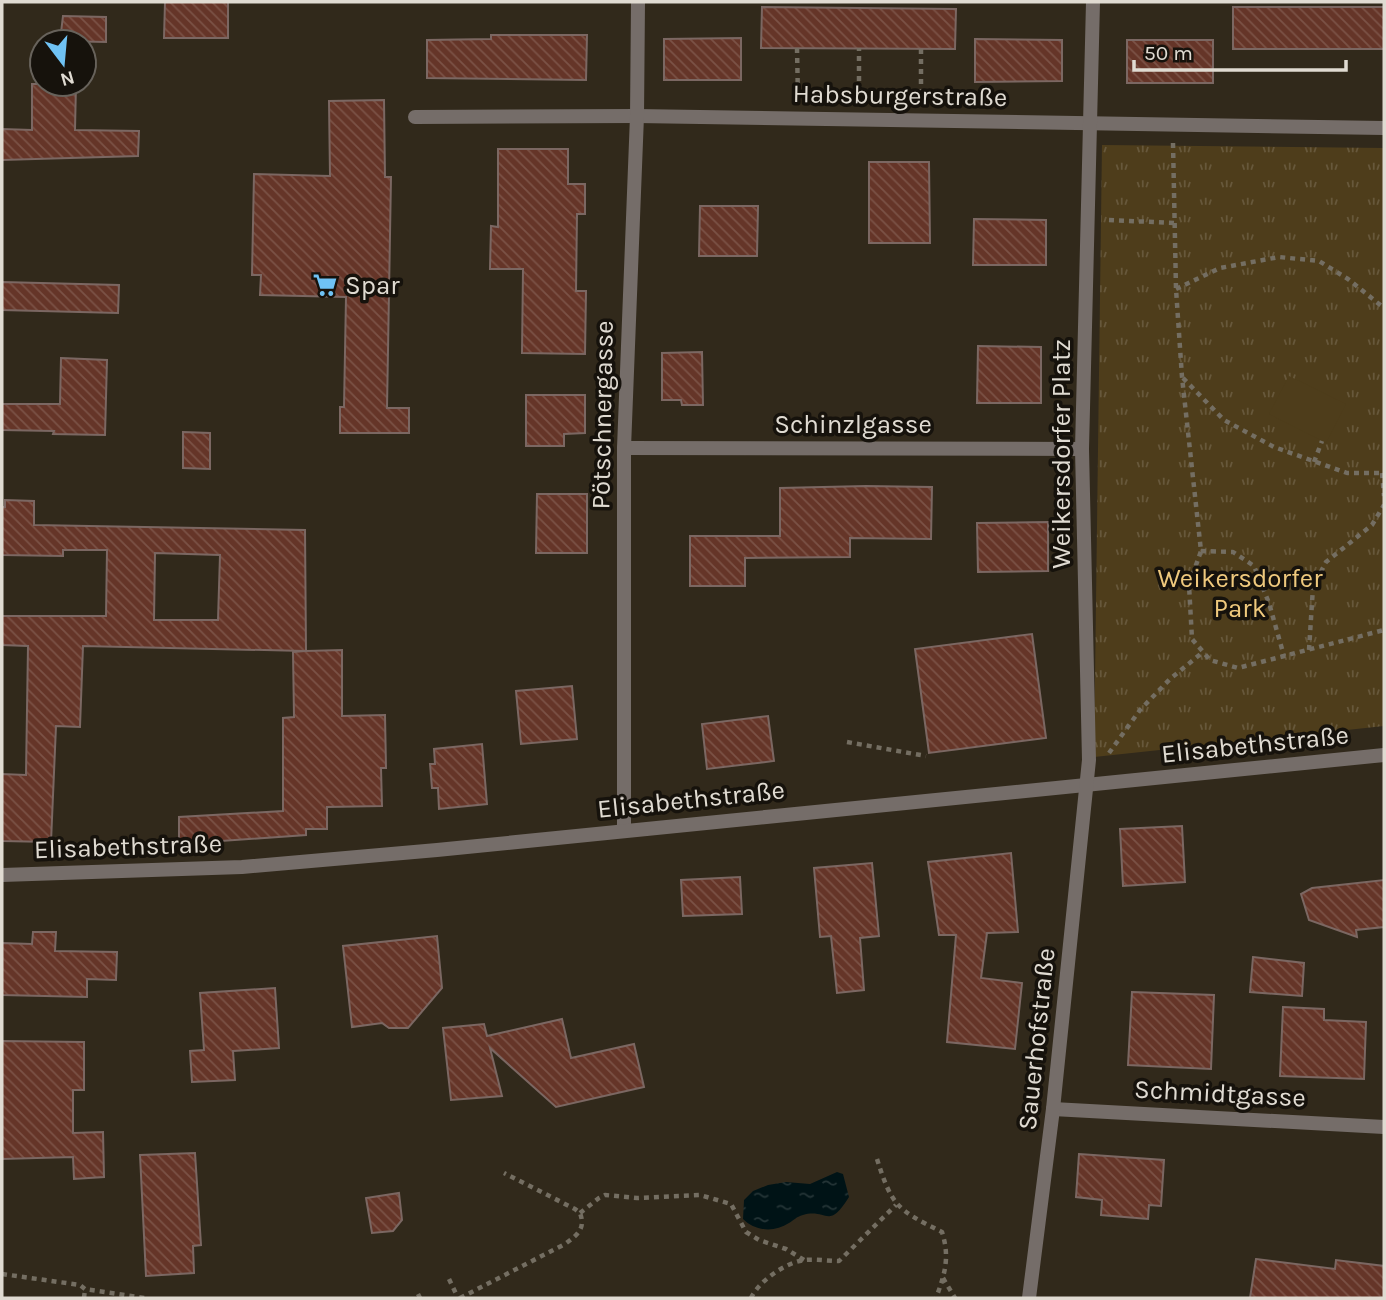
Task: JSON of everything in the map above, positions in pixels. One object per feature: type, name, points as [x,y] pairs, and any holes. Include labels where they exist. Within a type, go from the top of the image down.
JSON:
[{"type":"street","name":"Pötschnergasse","points":[[624,831],[624,449],[637,116],[638,2]]},
{"type":"street","points":[[1092,123],[1093,2]]},
{"type":"street","name":"Habsburgerstraße","points":[[415,117],[637,116],[1384,128]]},
{"type":"street","name":"Weikersdorfer Platz","points":[[1087,785],[1089,761],[1082,449],[1092,123]]},
{"type":"street","name":"Schinzlgasse","points":[[624,449],[1082,449]]},
{"type":"street","name":"Elisabethstraße","points":[[2,875],[242,867],[437,850],[1384,755]]},
{"type":"street","name":"Sauerhofstraße","points":[[1029,1298],[1053,1109],[1087,785]]},
{"type":"street","name":"Schmidtgasse","points":[[1053,1109],[1384,1126]]},
{"type":"path","points":[[797,48],[798,118]]},
{"type":"path","points":[[859,48],[859,119]]},
{"type":"path","points":[[921,49],[921,120]]},
{"type":"path","points":[[1173,124],[1176,289],[1182,378],[1201,551],[1189,585],[1192,639],[1210,660],[1238,668],[1384,631]]},
{"type":"path","points":[[1089,219],[1174,223]]},
{"type":"path","points":[[1176,289],[1220,268],[1279,257],[1319,261],[1348,279],[1384,309]]},
{"type":"path","points":[[1182,378],[1224,419],[1274,447],[1347,473],[1383,473],[1384,496]]},
{"type":"path","points":[[1314,462],[1322,441]]},
{"type":"path","points":[[1309,650],[1313,587],[1326,562],[1372,525],[1384,505]]},
{"type":"path","points":[[1201,551],[1233,552],[1254,566],[1269,603],[1284,656]]},
{"type":"path","points":[[1087,785],[1140,710],[1203,652]]},
{"type":"path","points":[[847,742],[926,756]]},
{"type":"path","points":[[877,1159],[886,1188],[896,1205],[908,1215],[942,1232],[947,1249],[943,1278],[936,1298]]},
{"type":"path","points":[[504,1173],[580,1213]]},
{"type":"path","points":[[580,1213],[605,1195],[637,1198],[700,1195],[731,1205],[746,1233],[786,1249],[804,1260]]},
{"type":"path","points":[[751,1298],[753,1293],[786,1266],[804,1260],[839,1261],[896,1205]]},
{"type":"path","points":[[449,1279],[459,1298],[565,1244],[579,1234],[582,1225],[580,1213]]},
{"type":"path","points":[[2,1274],[145,1298]]},
{"type":"path","points":[[943,1278],[955,1298]]},
{"type":"path","points":[[84,1298],[85,1289]]},
{"type":"green space","name":"Weikersdorfer Park","points":[[1102,145],[1384,148],[1384,726],[1094,757]]},
{"type":"green space","points":[[1289,376],[1346,404],[1326,443],[1269,414]]},
{"type":"water","points":[[837,1172],[843,1174],[849,1197],[832,1216],[803,1215],[771,1229],[753,1226],[743,1219],[744,1200],[753,1191],[786,1182],[810,1184]]},
{"type":"building","points":[[165,2],[228,2],[228,38],[164,38]]},
{"type":"building","points":[[762,7],[956,9],[955,49],[761,48]]},
{"type":"building","points":[[1233,7],[1384,7],[1384,49],[1233,49]]},
{"type":"building","points":[[63,16],[106,17],[106,42],[98,42],[98,28],[62,28]]},
{"type":"building","points":[[491,35],[587,35],[586,80],[427,78],[427,40],[491,39]]},
{"type":"building","points":[[741,38],[741,80],[664,80],[664,39]]},
{"type":"building","points":[[975,39],[1062,40],[1062,81],[975,82]]},
{"type":"building","points":[[1127,40],[1213,40],[1213,83],[1127,83]]},
{"type":"building","points":[[32,98],[76,98],[75,130],[139,131],[138,156],[2,160],[2,129],[32,130]]},
{"type":"building","name":"Spar","points":[[384,100],[385,177],[391,177],[387,408],[409,408],[409,433],[340,433],[340,407],[344,407],[346,297],[260,295],[261,275],[252,275],[254,174],[330,176],[329,101]]},
{"type":"building","points":[[498,149],[568,149],[568,184],[585,184],[585,214],[577,214],[576,291],[586,291],[585,354],[522,353],[523,269],[490,269],[491,226],[498,227]]},
{"type":"building","points":[[869,162],[929,162],[930,243],[869,243]]},
{"type":"building","points":[[700,206],[758,206],[757,256],[699,256]]},
{"type":"building","points":[[974,219],[1046,220],[1046,265],[973,265]]},
{"type":"building","points":[[2,282],[119,285],[118,313],[2,310]]},
{"type":"building","points":[[978,346],[1041,347],[1041,403],[977,403]]},
{"type":"building","points":[[702,352],[703,405],[682,405],[681,400],[662,400],[662,353]]},
{"type":"building","points":[[61,358],[107,360],[105,435],[2,430],[2,404],[60,404]]},
{"type":"building","points":[[526,395],[585,395],[585,433],[564,434],[564,446],[526,446]]},
{"type":"building","points":[[183,432],[210,433],[210,469],[183,468]]},
{"type":"building","points":[[932,487],[931,539],[850,538],[850,557],[745,558],[745,586],[690,586],[690,536],[780,536],[780,488]]},
{"type":"building","points":[[537,494],[587,494],[587,553],[536,553]]},
{"type":"building","points":[[5,500],[34,501],[34,525],[305,530],[306,651],[342,650],[342,716],[385,715],[386,768],[381,768],[382,806],[327,807],[327,829],[306,829],[306,835],[179,844],[179,817],[283,811],[283,718],[294,717],[293,652],[305,651],[83,646],[80,727],[56,726],[51,842],[2,841],[2,774],[26,775],[28,646],[2,645],[2,616],[106,616],[107,550],[63,550],[63,556],[2,555],[2,507],[5,507]],"holes":[[[155,553],[220,555],[218,620],[154,620]]]},
{"type":"building","points":[[1048,522],[1048,571],[978,572],[977,523]]},
{"type":"building","points":[[1032,634],[1046,738],[929,753],[915,649]]},
{"type":"building","points":[[572,686],[577,739],[521,744],[516,691]]},
{"type":"building","points":[[768,716],[774,761],[707,769],[702,724]]},
{"type":"building","points":[[482,744],[487,804],[439,809],[438,788],[432,788],[430,764],[435,764],[434,749]]},
{"type":"building","points":[[1182,826],[1185,882],[1123,886],[1120,829]]},
{"type":"building","points":[[1011,853],[1018,932],[987,933],[981,978],[1022,983],[1015,1049],[947,1042],[956,935],[939,935],[928,862]]},
{"type":"building","points":[[872,863],[879,936],[860,938],[864,990],[837,993],[831,936],[820,937],[814,868]]},
{"type":"building","points":[[740,877],[742,914],[683,916],[681,880]]},
{"type":"building","points":[[1384,880],[1384,927],[1356,930],[1357,937],[1309,920],[1301,894],[1312,888]]},
{"type":"building","points":[[33,932],[56,932],[55,951],[117,952],[116,980],[87,979],[87,997],[2,995],[2,943],[32,944]]},
{"type":"building","points":[[437,936],[442,988],[408,1028],[389,1028],[382,1023],[352,1027],[343,946]]},
{"type":"building","points":[[1253,957],[1304,963],[1302,996],[1250,992]]},
{"type":"building","points":[[275,988],[279,1048],[233,1051],[235,1080],[192,1082],[190,1051],[204,1050],[200,993]]},
{"type":"building","points":[[1132,992],[1214,995],[1211,1069],[1128,1065]]},
{"type":"building","points":[[1283,1007],[1324,1009],[1324,1020],[1366,1022],[1364,1079],[1280,1076]]},
{"type":"building","points":[[562,1019],[571,1058],[634,1044],[644,1087],[556,1107],[490,1048],[502,1096],[451,1100],[443,1028],[484,1024],[487,1036]]},
{"type":"building","points":[[2,1041],[84,1042],[84,1090],[73,1090],[73,1133],[103,1132],[104,1177],[74,1179],[73,1157],[2,1159]]},
{"type":"building","points":[[195,1153],[201,1245],[193,1246],[194,1273],[146,1276],[140,1155]]},
{"type":"building","points":[[1079,1154],[1164,1160],[1161,1206],[1149,1205],[1148,1219],[1101,1215],[1102,1200],[1076,1197]]},
{"type":"building","points":[[399,1193],[402,1220],[393,1231],[372,1233],[366,1198]]},
{"type":"building","points":[[1256,1259],[1335,1269],[1336,1260],[1384,1266],[1384,1298],[1250,1298]]},
{"type":"place","name":"Spar","points":[[325,285]]}]
